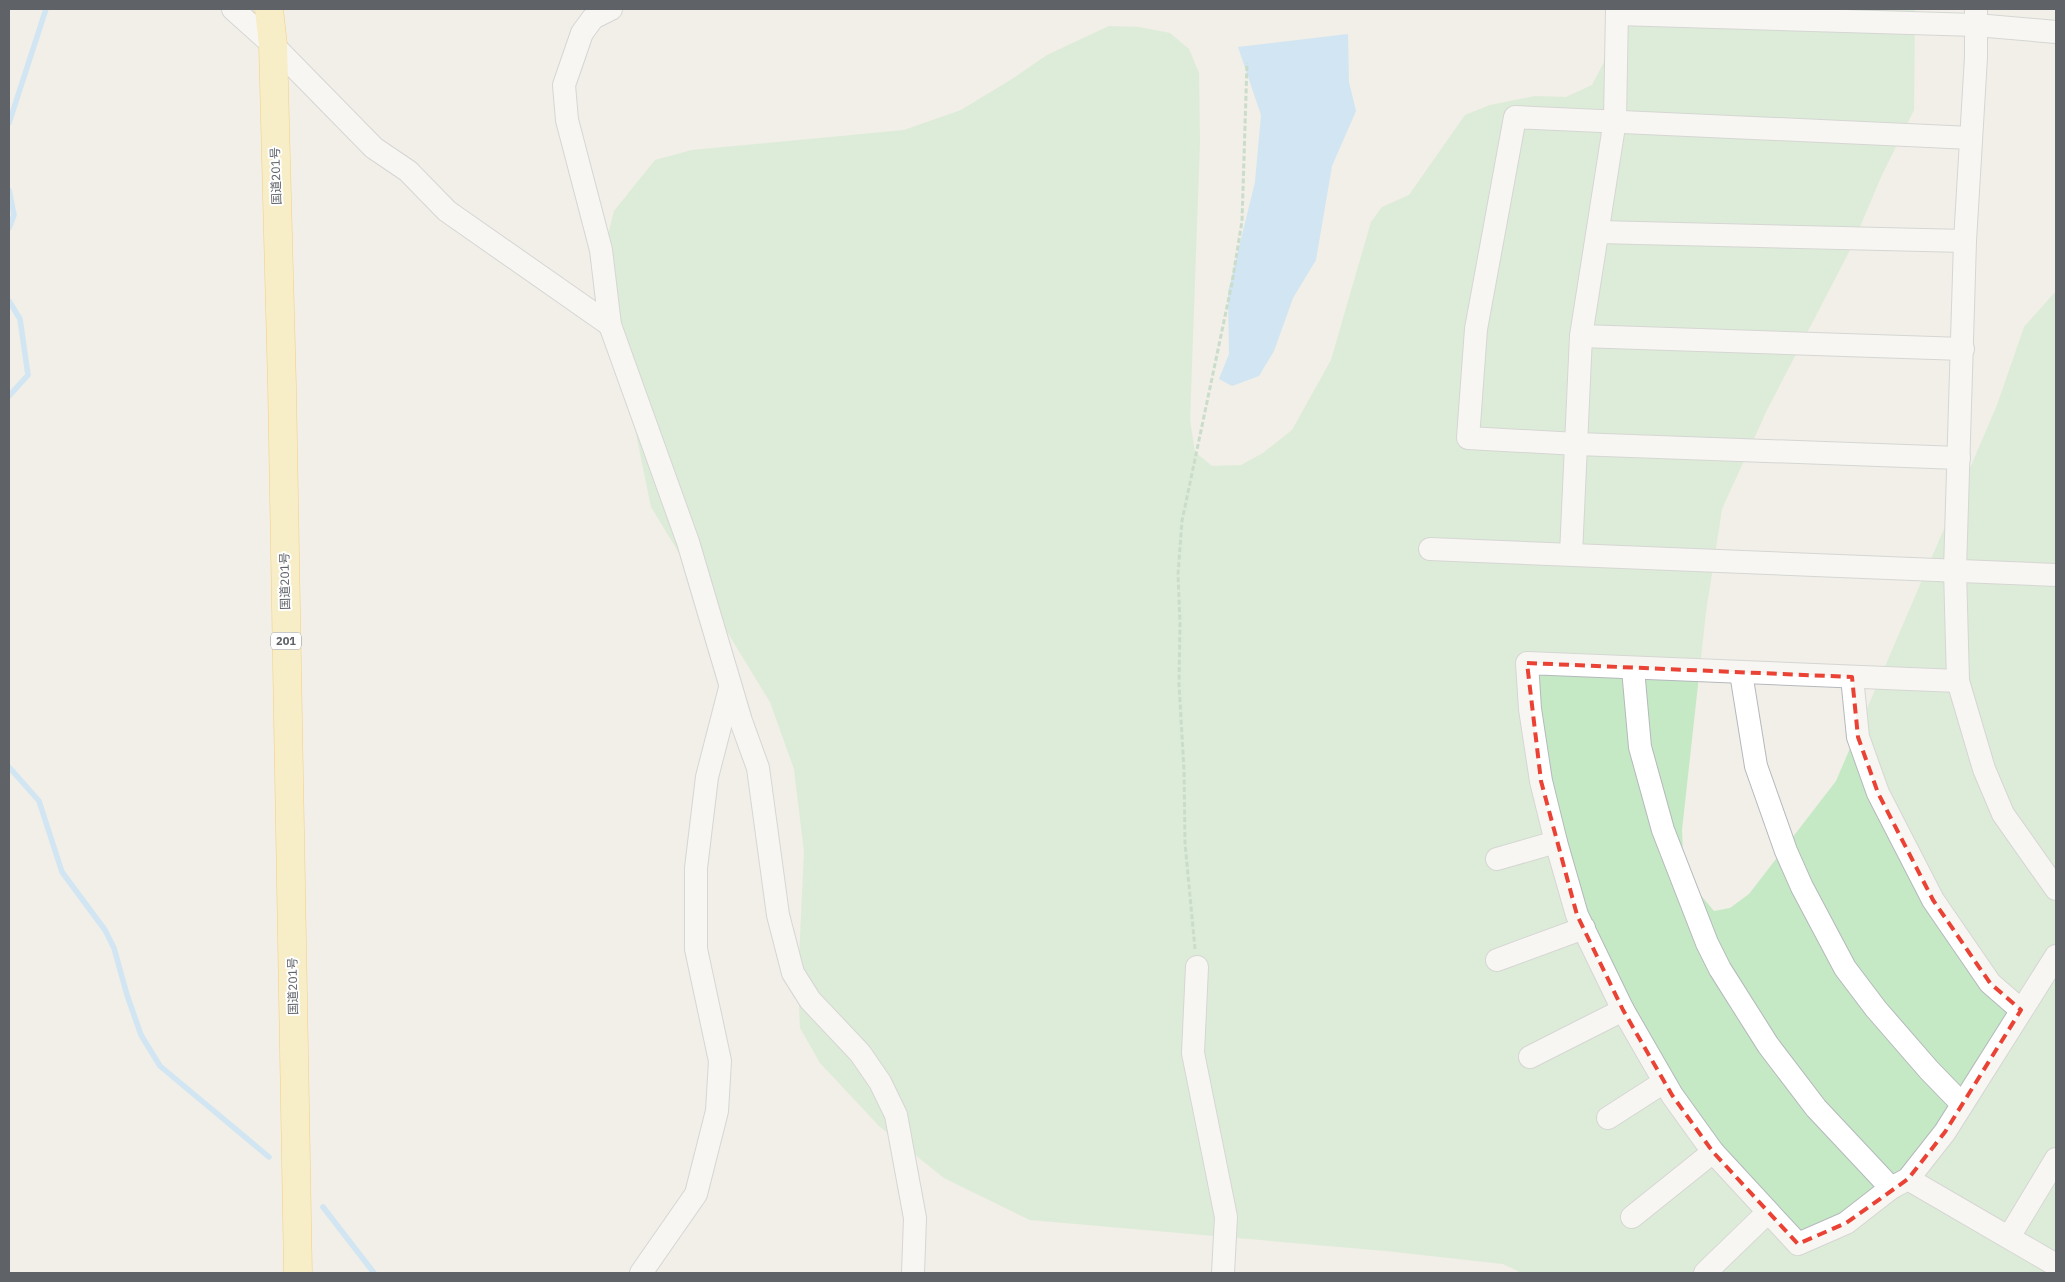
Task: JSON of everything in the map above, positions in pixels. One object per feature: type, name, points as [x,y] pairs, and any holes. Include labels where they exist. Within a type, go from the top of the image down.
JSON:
[{"type":"highway","name":"国道201号","points":[[269,9],[273,45],[282,386],[298,1273]]},
{"type":"street","points":[[233,9],[273,45],[374,148],[408,171],[447,211],[610,325]]},
{"type":"street","points":[[611,9],[593,18],[582,33],[564,85],[567,120],[601,250],[610,325],[688,542],[730,687],[758,768],[778,915],[792,973],[810,1000],[860,1053],[880,1082],[896,1115],[915,1218],[913,1273]]},
{"type":"street","points":[[1571,554],[1581,336],[1615,120],[1618,12],[1976,17],[2056,32]]},
{"type":"street","points":[[1976,17],[1976,56],[1965,242],[1960,458],[1955,570],[1958,681],[1984,769],[2003,814],[2056,889]]},
{"type":"street","points":[[1960,458],[1577,444],[1468,438],[1476,329],[1515,117],[1615,120],[1971,138]]},
{"type":"street","points":[[1598,232],[1965,242]]},
{"type":"street","points":[[1581,336],[1963,349]]},
{"type":"street","points":[[1430,549],[2056,575]]},
{"type":"street","points":[[1958,681],[1527,664],[1531,718],[1541,781],[1577,915],[1623,1010],[1664,1082],[1713,1152],[1798,1244],[1846,1222],[1900,1183],[1945,1132],[1961,1103],[2056,956]]},
{"type":"street","points":[[1633,669],[1640,747],[1663,830],[1707,943],[1720,969],[1768,1045],[1816,1108],[1900,1183],[2009,1237],[2056,1265]]},
{"type":"street","points":[[1741,673],[1756,766],[1786,850],[1802,887],[1844,968],[1911,1050],[1961,1103]]},
{"type":"street","points":[[1852,677],[1858,737],[1878,792],[1933,900],[1990,983],[2021,1010]]},
{"type":"street","points":[[641,1273],[696,1194],[717,1111],[720,1061],[696,949],[696,868],[707,777],[730,687]]},
{"type":"street","points":[[1497,859],[1556,842]]},
{"type":"street","points":[[1498,960],[1584,928]]},
{"type":"street","points":[[1197,967],[1193,1053],[1226,1217],[1222,1273]]},
{"type":"street","points":[[1530,1056],[1623,1010]]},
{"type":"street","points":[[1608,1118],[1664,1082]]},
{"type":"street","points":[[1632,1217],[1713,1152]]},
{"type":"street","points":[[2009,1237],[2056,1159]]},
{"type":"street","points":[[1705,1273],[1768,1212]]},
{"type":"path","points":[[1197,967],[1185,843],[1184,770],[1179,684],[1180,623],[1178,574],[1182,520],[1232,283],[1242,221],[1246,64]]},
{"type":"highlighted area","points":[[1527,663],[1852,677],[1858,737],[1878,793],[1933,900],[1990,983],[2021,1010],[1945,1132],[1908,1179],[1846,1223],[1798,1244],[1713,1152],[1672,1095],[1623,1010],[1577,915],[1541,781]]},
{"type":"green space","points":[[1620,9],[1915,9],[1914,110],[1881,177],[1851,248],[1767,410],[1722,509],[1706,612],[1682,830],[1684,875],[1714,911],[1730,908],[1749,894],[1836,781],[1997,405],[2024,327],[2056,291],[2056,1273],[1522,1273],[1503,1264],[1386,1251],[1030,1220],[944,1178],[879,1126],[820,1063],[800,1028],[798,980],[804,852],[794,769],[770,702],[651,507],[633,419],[606,243],[614,211],[655,160],[692,150],[904,130],[961,110],[1047,55],[1109,26],[1139,27],[1170,33],[1189,49],[1199,73],[1200,142],[1190,420],[1195,452],[1212,466],[1241,465],[1263,453],[1292,430],[1331,360],[1371,222],[1382,207],[1409,195],[1465,115],[1490,105],[1535,96],[1566,97],[1592,85],[1604,62]]},
{"type":"water","points":[[1348,34],[1349,82],[1356,111],[1332,166],[1316,260],[1293,298],[1274,351],[1259,376],[1232,386],[1219,379],[1229,354],[1228,292],[1255,182],[1261,115],[1238,47]]},
{"type":"waterway","points":[[9,123],[46,9]]},
{"type":"waterway","points":[[9,190],[14,215],[9,228]]},
{"type":"waterway","points":[[9,301],[20,319],[28,375],[9,396]]},
{"type":"waterway","points":[[9,767],[39,801],[62,872],[105,930],[114,948],[127,995],[141,1035],[160,1066],[269,1157]]},
{"type":"waterway","points":[[323,1207],[374,1273]]}]
